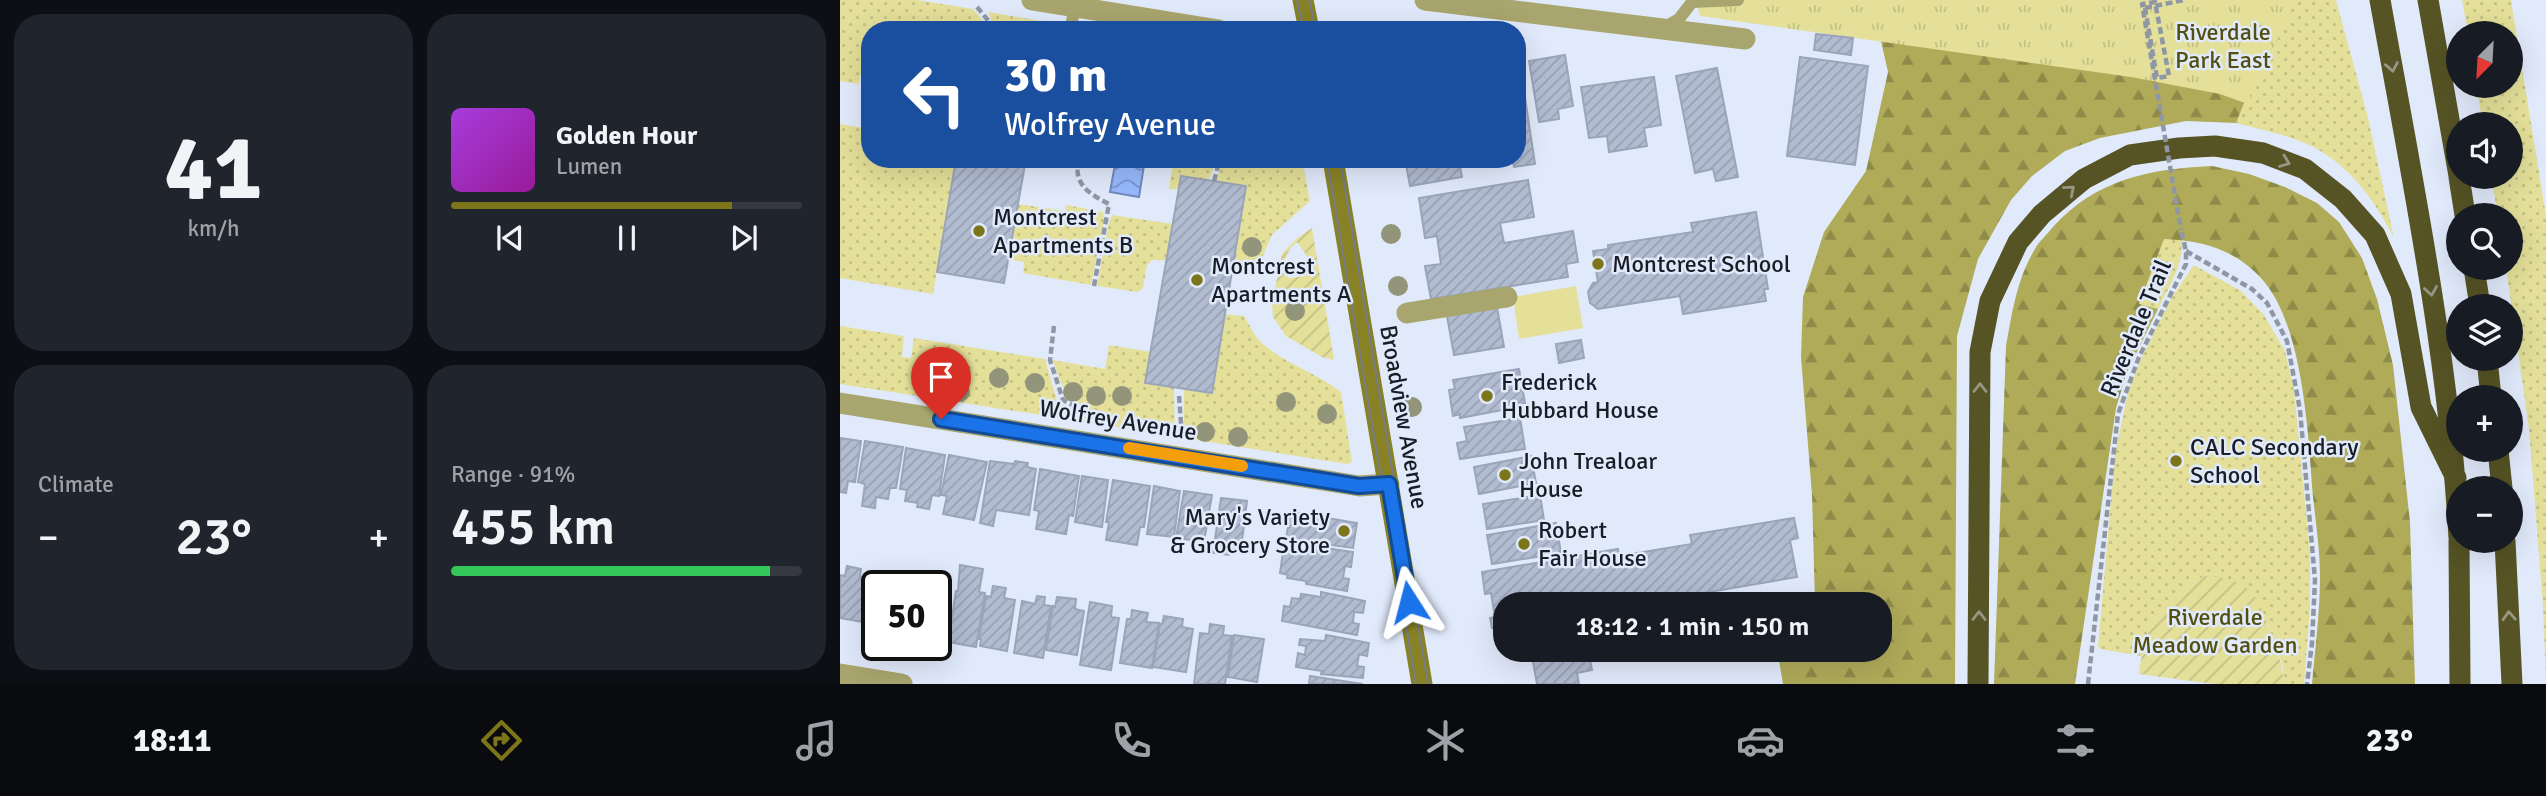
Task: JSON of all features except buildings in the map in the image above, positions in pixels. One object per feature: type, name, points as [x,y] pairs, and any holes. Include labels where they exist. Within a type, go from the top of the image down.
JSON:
[{"type":"highway","points":[[2380,0],[2444,372],[2456,476]]},
{"type":"highway","points":[[2428,0],[2448,112]]},
{"type":"highway","points":[[1978,684],[1980,352],[1990,301],[2018,242],[2042,214],[2084,179],[2130,155],[2215,146],[2263,153],[2305,169],[2343,199],[2375,235],[2400,294],[2419,400],[2455,476]]},
{"type":"highway","points":[[2459,553],[2460,684]]},
{"type":"highway","points":[[2506,553],[2512,684]]},
{"type":"main road","points":[[1303,0],[1307,21]]},
{"type":"main road","name":"Broadview Avenue","points":[[1335,168],[1422,684]]},
{"type":"street","points":[[1032,0],[1162,21]]},
{"type":"street","points":[[1425,0],[1745,39]]},
{"type":"street","points":[[1408,313],[1507,297]]},
{"type":"street","name":"Wolfrey Avenue","points":[[840,403],[1359,486],[1389,484]]},
{"type":"street","points":[[840,674],[902,684]]},
{"type":"lane","points":[[1661,28],[1679,19],[1692,2],[1738,0]]},
{"type":"lane","points":[[1072,21],[1073,7]]},
{"type":"path","name":"Riverdale Trail","points":[[2088,684],[2119,414],[2138,357],[2186,264],[2186,251],[2143,4],[2155,2],[2157,14],[2160,26],[2169,76],[2157,78],[2145,8],[2157,6],[2168,4],[2182,1]]},
{"type":"path","points":[[977,7],[989,21]]},
{"type":"path","points":[[1076,168],[1081,184],[1092,195],[1109,204],[1094,286]]},
{"type":"path","points":[[1214,181],[1218,168]]},
{"type":"path","points":[[2186,251],[2252,289],[2267,303],[2287,341],[2300,410],[2315,580],[2307,684]]},
{"type":"path","points":[[1054,326],[1050,360],[1063,400],[1104,421],[1107,429]]},
{"type":"path","points":[[1179,396],[1182,439]]},
{"type":"green space","points":[[840,0],[917,0],[973,9],[983,21],[861,21],[859,84],[840,81]]},
{"type":"green space","name":"Riverdale Park East","points":[[1696,0],[2295,0],[2248,104],[2220,94],[2131,77],[1700,16]]},
{"type":"green space","points":[[2286,0],[2336,0],[2368,118],[2394,238],[2364,190],[2334,160],[2303,142],[2236,123]]},
{"type":"green space","points":[[2286,0],[2236,123],[2186,121],[2100,138],[2065,151],[2032,176],[2011,200],[1978,259],[1957,336],[1955,684],[1783,684],[1779,662],[1892,662],[1892,592],[1815,592],[1812,495],[1801,357],[1803,297],[1824,232],[1866,171],[1888,72],[1876,19]]},
{"type":"green space","points":[[2462,0],[2511,0],[2514,21],[2466,21]]},
{"type":"green space","points":[[988,12],[1042,21],[992,21]]},
{"type":"green space","points":[[2524,80],[2546,216],[2546,684],[2543,606],[2529,429],[2521,371],[2523,371],[2523,294],[2510,294],[2508,280],[2523,280],[2523,203],[2496,203],[2493,189],[2523,189],[2523,112],[2481,112],[2478,98],[2524,98]]},
{"type":"green space","points":[[840,124],[861,128],[861,168],[954,168],[933,294],[840,278]]},
{"type":"green space","points":[[2212,166],[2249,174],[2285,187],[2317,203],[2339,222],[2362,258],[2377,299],[2393,365],[2410,522],[2415,684],[2312,684],[2319,604],[2319,557],[2306,413],[2295,351],[2286,322],[2275,297],[2260,277],[2239,259],[2204,244],[2164,239],[2139,304],[2158,309],[2127,372],[2116,408],[2075,684],[1994,684],[2006,346],[2016,296],[2029,260],[2041,241],[2069,211],[2105,188],[2145,174]]},
{"type":"green space","points":[[1172,168],[1214,168],[1209,180],[1179,189],[1169,189]]},
{"type":"green space","points":[[1220,168],[1304,168],[1310,201],[1272,235],[1257,269],[1252,272],[1233,267],[1246,186],[1216,182]]},
{"type":"green space","points":[[1018,204],[1065,211],[1066,205],[1103,212],[1104,220],[1091,285],[1023,273],[1024,262],[1008,259]]},
{"type":"green space","points":[[1112,215],[1173,224],[1166,260],[1152,260],[1147,265],[1143,288],[1138,292],[1097,286]]},
{"type":"green space","points":[[1312,228],[1334,360],[1322,357],[1286,336],[1273,317],[1272,303],[1282,254]],"holes":[[[1297,242],[1309,259],[1299,277],[1289,278],[1283,272],[1287,255]]]},
{"type":"green space","points":[[2163,239],[2182,240],[2178,267],[2158,309],[2139,305]]},
{"type":"green space","points":[[2194,265],[2241,291],[2264,315],[2285,351],[2294,390],[2310,553],[2310,608],[2304,684],[2284,684],[2283,667],[2266,618],[2205,576],[2182,590],[2163,608],[2149,630],[2141,656],[2100,649],[2098,646],[2115,455],[2128,392],[2172,297]]},
{"type":"green space","points":[[1576,286],[1583,328],[1519,339],[1513,297]]},
{"type":"green space","points":[[1225,314],[1244,316],[1257,337],[1268,348],[1341,392],[1352,462],[1347,464],[1184,438],[1184,389],[1212,393]]},
{"type":"green space","points":[[840,326],[904,336],[902,357],[911,358],[914,338],[1045,359],[1057,401],[1100,424],[840,384]]},
{"type":"green space","points":[[1109,345],[1151,352],[1145,382],[1174,388],[1175,436],[1111,426],[1108,420],[1078,403],[1066,392],[1053,360],[1105,369]]},
{"type":"green space","name":"Riverdale Meadow Garden","points":[[2205,576],[2243,585],[2257,600],[2278,654],[2284,684],[2214,684],[2139,674],[2146,641],[2157,615],[2177,594]]},
{"type":"water","points":[[1114,168],[1144,168],[1139,197],[1110,192]]},
{"type":"tram line","points":[[1297,0],[1301,21]]},
{"type":"tram line","points":[[1309,0],[1314,21]]},
{"type":"tram line","points":[[1329,168],[1416,684]]},
{"type":"tram line","points":[[1342,168],[1428,684]]},
{"type":"slow traffic","points":[[1129,448],[1242,466]]},
{"type":"place","name":"Montcrest Apartments B","points":[[979,231]]},
{"type":"place","name":"Montcrest School","points":[[1598,264]]},
{"type":"place","name":"Montcrest Apartments A","points":[[1197,280]]},
{"type":"place","name":"Frederick Hubbard House","points":[[1487,396]]},
{"type":"place","name":"CALC Secondary School","points":[[2176,461]]},
{"type":"place","name":"John Trealoar House","points":[[1505,475]]},
{"type":"place","name":"Mary's Variety & Grocery Store","points":[[1344,531]]},
{"type":"place","name":"Robert Fair House","points":[[1524,544]]},
{"type":"route","points":[[941,419],[1359,486],[1389,484],[1409,602]]}]
